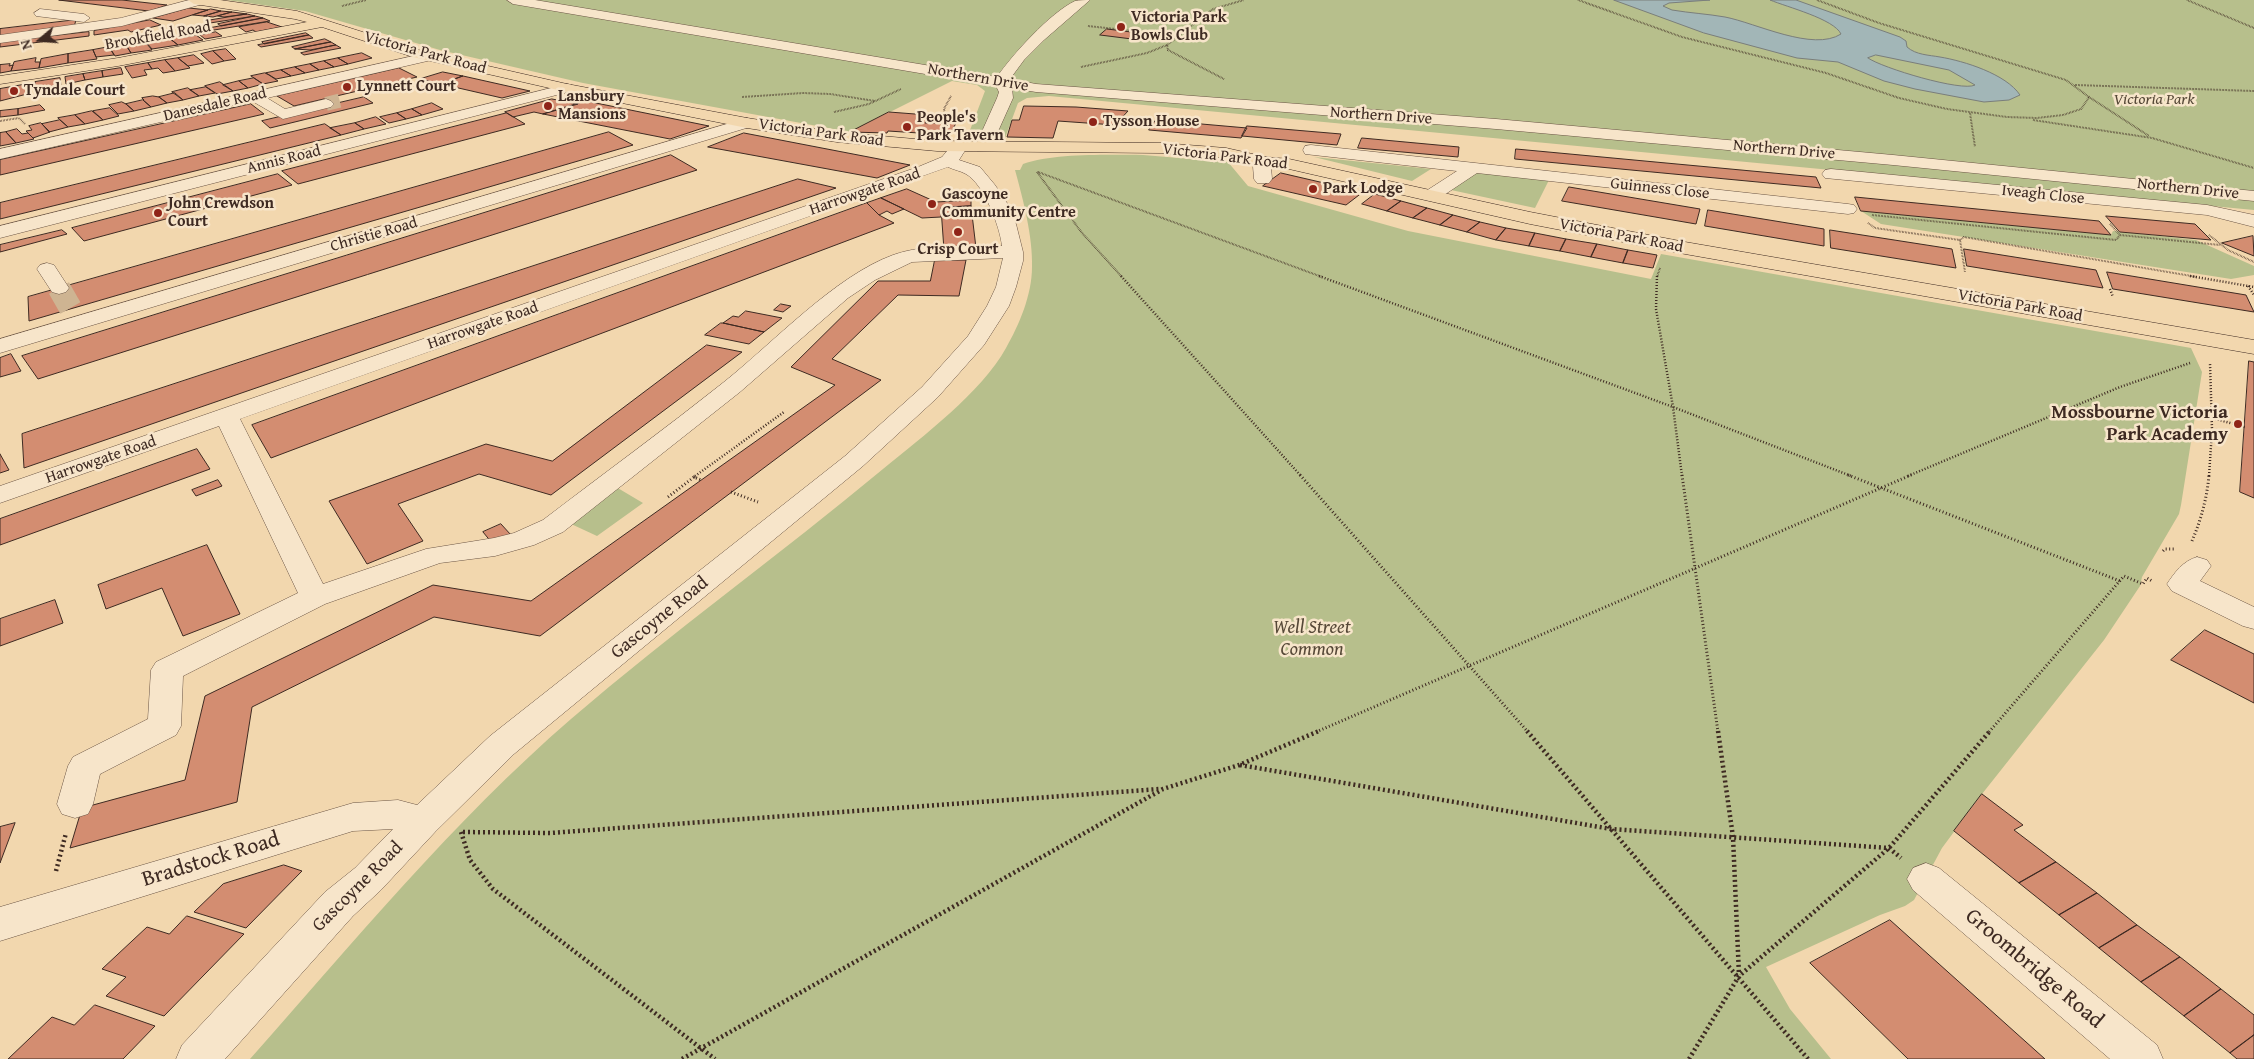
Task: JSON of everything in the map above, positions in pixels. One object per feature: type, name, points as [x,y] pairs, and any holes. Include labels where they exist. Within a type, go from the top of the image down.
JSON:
[{"type":"main road","name":"Victoria Park Road","points":[[194,0],[281,11],[418,54],[567,88],[747,122],[952,154],[983,147],[1162,148],[1226,153],[1265,171],[1290,164],[1530,218],[2207,348],[2254,347]]},
{"type":"main road","name":"Brookfield Road","points":[[0,80],[118,62],[321,24]]},
{"type":"street","points":[[0,40],[122,22],[199,0]]},
{"type":"street","name":"Northern Drive","points":[[513,0],[1036,88],[1496,124],[1979,168],[2254,196]]},
{"type":"street","points":[[983,147],[1004,98],[1006,92],[1002,81],[1010,68],[1034,40],[1084,0]]},
{"type":"street","points":[[40,13],[122,22]]},
{"type":"street","name":"Danesdale Road","points":[[0,154],[431,56]]},
{"type":"street","name":"Annis Road","points":[[0,232],[567,88]]},
{"type":"street","points":[[254,96],[283,114],[326,104]]},
{"type":"street","name":"Christie Road","points":[[0,346],[75,316],[552,183],[747,122]]},
{"type":"street","name":"Guinness Close","points":[[1311,150],[1851,211]]},
{"type":"street","name":"Gascoyne Road","points":[[196,1059],[339,904],[368,879],[439,825],[502,744],[854,462],[930,392],[976,340],[998,306],[1006,287],[1013,261],[1013,252],[1007,224],[990,189],[974,171],[952,154]]},
{"type":"street","name":"Harrowgate Road","points":[[0,495],[924,172],[952,154]]},
{"type":"street","points":[[1432,195],[1473,168]]},
{"type":"street","name":"Iveagh Close","points":[[1851,211],[1831,174],[2207,210],[2254,221]]},
{"type":"street","points":[[75,804],[85,766],[164,726],[167,670],[315,597],[436,555],[495,547],[524,539],[553,526],[732,387],[841,294],[868,276],[898,260],[933,254],[1013,252]]},
{"type":"street","points":[[47,269],[59,288]]},
{"type":"street","points":[[226,416],[315,597]]},
{"type":"street","points":[[2189,575],[2254,619]]},
{"type":"street","name":"Bradstock Road","points":[[0,924],[353,817],[398,814],[439,825]]},
{"type":"street","name":"Groombridge Road","points":[[1926,879],[2142,1059]]},
{"type":"path","points":[[1036,88],[1069,70],[1112,61],[1167,45],[1219,5],[1244,0]]},
{"type":"path","points":[[1578,0],[1601,7],[1634,22],[1684,38],[1827,74],[1907,101],[1970,113],[2026,119],[2152,138],[2254,168]]},
{"type":"path","points":[[1816,0],[1888,26],[2038,71],[2075,85],[2254,90]]},
{"type":"path","points":[[2187,0],[2254,28]]},
{"type":"path","points":[[1088,26],[1180,36]]},
{"type":"path","points":[[1167,45],[1168,50],[1191,64],[1227,81]]},
{"type":"path","points":[[2075,85],[2089,97],[2152,138]]},
{"type":"path","points":[[832,112],[860,107],[878,101],[904,88]]},
{"type":"path","points":[[736,98],[830,94],[878,101]]},
{"type":"path","points":[[946,123],[944,109],[953,94]]},
{"type":"path","points":[[2026,119],[2065,115],[2082,109],[2089,97]]},
{"type":"path","points":[[1970,113],[1979,168]]},
{"type":"path","points":[[0,122],[19,118],[30,130]]},
{"type":"path","points":[[1808,1059],[1739,976],[1470,665],[1082,233],[1037,172],[1673,407],[2120,581]]},
{"type":"path","points":[[1851,211],[1875,228],[1960,240],[1964,237],[2254,286]]},
{"type":"path","points":[[1851,211],[2116,240],[2120,235],[2220,246]]},
{"type":"path","points":[[1960,240],[1966,274]]},
{"type":"path","points":[[1662,263],[1656,280],[1656,309],[1673,407],[1694,567],[1734,837],[1739,976]]},
{"type":"path","points":[[2248,286],[2254,296]]},
{"type":"path","points":[[2110,289],[2113,299]]},
{"type":"path","points":[[682,1059],[1163,789],[1239,765],[1694,567],[2207,348],[2212,418],[2207,486],[2202,523],[2187,549],[2199,563],[2175,591],[2146,578],[2143,584],[2124,576],[1889,848],[1739,976],[1688,1059]]},
{"type":"path","points":[[668,497],[784,412]]},
{"type":"path","points":[[2212,418],[2245,427]]},
{"type":"path","points":[[694,477],[701,480]]},
{"type":"path","points":[[731,492],[759,502]]},
{"type":"path","points":[[1239,765],[1611,829],[1889,848]]},
{"type":"path","points":[[439,825],[463,832],[550,833],[1163,789]]},
{"type":"path","points":[[45,910],[75,804]]},
{"type":"path","points":[[463,832],[470,860],[493,889],[715,1059]]},
{"type":"green space","name":"Victoria Park","points":[[227,0],[2254,0],[2254,210],[1049,96],[1027,98],[1018,103],[1005,138],[967,138],[985,91],[977,85],[952,81],[850,132],[583,83],[440,50],[305,11]]},
{"type":"green space","name":"Well Street Common","points":[[1082,155],[1143,155],[1228,162],[1248,186],[1408,231],[1651,279],[1661,254],[2191,348],[2202,372],[2179,514],[2142,577],[2140,586],[2104,640],[1982,794],[1942,848],[1914,900],[1905,906],[1880,915],[1766,967],[1790,1009],[1831,1059],[250,1059],[405,884],[528,758],[571,719],[648,655],[916,442],[950,413],[982,381],[995,365],[1011,339],[1020,320],[1030,288],[1032,267],[1031,243],[1015,170],[1020,170],[1023,164],[1050,158]]},
{"type":"green space","points":[[1314,157],[1431,169],[1412,181]]},
{"type":"green space","points":[[1478,172],[1549,180],[1535,208],[1451,190]]},
{"type":"green space","points":[[1861,211],[2111,235],[2113,231],[2196,240],[2254,266],[2254,275],[2231,279],[1881,224]]},
{"type":"green space","points":[[616,487],[643,503],[597,536],[569,523]]},
{"type":"shaded area","points":[[1614,0],[1710,0],[1669,3],[1663,6],[1672,10],[1738,20],[1800,38],[1829,39],[1841,34],[1837,29],[1820,18],[1770,0],[1796,0],[1900,37],[1906,41],[1907,47],[1914,52],[1961,62],[1984,70],[2005,81],[2020,95],[2009,100],[1984,102],[1915,89],[1884,81],[1838,62],[1797,58],[1704,33]],"holes":[[[1876,55],[1949,70],[1975,85],[1955,85],[1922,78],[1868,58]]]},
{"type":"building","points":[[59,0],[122,0],[167,5],[150,11]]},
{"type":"building","points":[[189,8],[208,10],[173,21],[153,18]]},
{"type":"building","points":[[211,9],[221,11],[204,16],[193,15]]},
{"type":"building","points":[[221,11],[232,12],[213,17],[204,16]]},
{"type":"building","points":[[232,12],[247,14],[218,16]]},
{"type":"building","points":[[247,14],[255,16],[210,23],[205,21]]},
{"type":"building","points":[[255,16],[263,18],[221,26],[218,24]]},
{"type":"building","points":[[263,18],[270,21],[214,30],[210,28]]},
{"type":"building","points":[[76,20],[74,27],[0,36],[0,29]]},
{"type":"building","points":[[150,20],[161,25],[131,32],[128,30],[94,35],[94,31]]},
{"type":"building","points":[[267,22],[282,27],[246,32],[239,27]]},
{"type":"building","points":[[1107,29],[1139,33],[1132,39],[1100,35]]},
{"type":"building","points":[[89,32],[89,36],[0,47],[0,42]]},
{"type":"building","points":[[216,32],[222,36],[205,39],[200,35]]},
{"type":"building","points":[[306,33],[309,35],[264,44],[262,42]]},
{"type":"building","points":[[182,35],[185,37],[196,35],[203,40],[178,45],[169,38]]},
{"type":"building","points":[[309,35],[313,38],[261,47],[258,45]]},
{"type":"building","points":[[169,38],[178,45],[152,49],[146,42]]},
{"type":"building","points":[[325,39],[331,42],[295,49],[292,47]]},
{"type":"building","points":[[331,42],[336,45],[310,50],[295,49]]},
{"type":"building","points":[[137,43],[139,45],[147,44],[152,50],[131,53],[126,45]]},
{"type":"building","points":[[126,45],[131,53],[115,56],[110,48]]},
{"type":"building","points":[[336,45],[341,48],[304,55],[301,53]]},
{"type":"building","points":[[109,47],[114,55],[96,57],[93,50]]},
{"type":"building","points":[[226,49],[236,59],[224,61],[213,51]]},
{"type":"building","points":[[93,50],[97,59],[68,63],[68,54]]},
{"type":"building","points":[[213,51],[224,61],[212,64],[201,54]]},
{"type":"building","points":[[362,53],[372,58],[348,64],[338,58]]},
{"type":"building","points":[[68,54],[68,63],[39,68],[41,59]]},
{"type":"building","points":[[194,55],[204,63],[188,66],[178,58]]},
{"type":"building","points":[[36,58],[35,62],[40,62],[39,68],[11,71],[14,62]]},
{"type":"building","points":[[178,58],[190,68],[175,71],[165,60]]},
{"type":"building","points":[[338,58],[348,64],[334,67],[324,61]]},
{"type":"building","points":[[165,60],[175,71],[163,73],[158,68],[152,69],[148,63]]},
{"type":"building","points":[[324,61],[334,67],[319,70],[310,64]]},
{"type":"building","points":[[148,63],[152,69],[144,70],[147,75],[132,78],[125,67]]},
{"type":"building","points":[[10,64],[9,66],[13,65],[11,71],[0,73],[0,65]]},
{"type":"building","points":[[310,64],[319,70],[305,73],[295,67]]},
{"type":"building","points":[[295,67],[305,73],[291,76],[281,70]]},
{"type":"building","points":[[121,68],[123,74],[103,77],[102,71]]},
{"type":"building","name":"Lynnett Court","points":[[399,68],[417,77],[294,106],[277,96]]},
{"type":"building","points":[[281,70],[291,76],[276,79],[266,73]]},
{"type":"building","points":[[102,71],[103,77],[85,80],[83,74]]},
{"type":"building","points":[[443,72],[463,76],[441,84],[420,79]]},
{"type":"building","points":[[265,73],[278,81],[263,84],[251,76]]},
{"type":"building","points":[[83,74],[85,80],[66,84],[65,77]]},
{"type":"building","points":[[463,76],[530,91],[502,98],[441,84]]},
{"type":"building","points":[[60,78],[61,85],[35,89],[35,82]]},
{"type":"building","points":[[254,78],[263,84],[248,88],[239,81]]},
{"type":"building","points":[[239,81],[248,88],[233,91],[223,85]]},
{"type":"building","points":[[220,82],[233,91],[217,94],[205,86]]},
{"type":"building","name":"Tyndale Court","points":[[28,84],[27,94],[0,101],[0,89]]},
{"type":"building","points":[[206,87],[215,93],[199,96],[190,90]]},
{"type":"building","points":[[188,88],[199,96],[183,100],[172,92]]},
{"type":"building","points":[[175,93],[183,100],[167,103],[159,97]]},
{"type":"building","points":[[159,97],[167,103],[151,107],[142,98]]},
{"type":"building","points":[[364,97],[373,103],[270,128],[262,121]]},
{"type":"building","name":"Lansbury Mansions","points":[[552,99],[578,104],[543,114],[534,112],[513,117],[505,112]]},
{"type":"building","points":[[143,100],[151,107],[134,111],[126,104]]},
{"type":"building","points":[[586,101],[709,126],[670,139],[543,114]]},
{"type":"building","points":[[122,102],[134,111],[118,114],[109,105]]},
{"type":"building","points":[[432,103],[443,109],[422,115],[412,109]]},
{"type":"building","points":[[251,104],[264,114],[0,175],[0,160]]},
{"type":"building","points":[[40,105],[45,110],[18,115],[18,109]]},
{"type":"building","name":"Tysson House","points":[[1024,106],[1128,111],[1115,125],[1058,121],[1053,138],[1007,137],[1012,120],[1019,120]]},
{"type":"building","points":[[110,108],[119,116],[103,120],[93,111]]},
{"type":"building","points":[[18,109],[18,115],[0,117],[0,111]]},
{"type":"building","points":[[412,109],[422,115],[406,119],[397,113]]},
{"type":"building","points":[[92,111],[103,120],[85,124],[75,115]]},
{"type":"building","name":"People's Park Tavern","points":[[889,112],[928,115],[925,123],[956,123],[950,135],[888,131],[887,133],[850,132]]},
{"type":"building","points":[[397,113],[406,119],[389,123],[380,117]]},
{"type":"building","points":[[507,113],[525,124],[298,184],[282,171]]},
{"type":"building","points":[[75,115],[85,124],[68,127],[58,118]]},
{"type":"building","points":[[376,117],[386,124],[364,129],[355,123]]},
{"type":"building","points":[[60,120],[68,127],[49,132],[42,124]]},
{"type":"building","points":[[1156,120],[1247,128],[1241,138],[1149,130]]},
{"type":"building","points":[[41,123],[50,132],[33,138],[26,131],[32,130],[29,126]]},
{"type":"building","points":[[355,123],[364,129],[341,135],[330,128]]},
{"type":"building","points":[[325,124],[341,135],[0,219],[0,203]]},
{"type":"building","points":[[1247,126],[1341,134],[1337,145],[1242,136]]},
{"type":"building","points":[[17,129],[22,134],[28,133],[34,139],[16,143],[6,132]]},
{"type":"building","points":[[6,132],[16,143],[0,146],[0,133]]},
{"type":"building","points":[[609,132],[633,145],[29,321],[28,297]]},
{"type":"building","points":[[744,133],[910,165],[877,178],[708,147]]},
{"type":"building","points":[[1362,138],[1459,147],[1458,157],[1358,148]]},
{"type":"building","points":[[1516,149],[1816,177],[1821,188],[1515,159]]},
{"type":"building","points":[[671,155],[697,170],[38,379],[22,356]]},
{"type":"building","name":"Park Lodge","points":[[1281,173],[1363,192],[1346,205],[1263,186]]},
{"type":"building","name":"John Crewdson Court","points":[[278,174],[292,185],[84,241],[72,228]]},
{"type":"building","points":[[798,179],[836,188],[24,468],[22,434]]},
{"type":"building","points":[[1569,187],[1700,209],[1696,224],[1562,201]]},
{"type":"building","name":"Gascoyne Community Centre","points":[[907,189],[936,202],[971,200],[971,206],[941,208],[941,217],[922,218],[881,198]]},
{"type":"building","points":[[1375,194],[1401,201],[1387,211],[1362,204]]},
{"type":"building","points":[[1855,197],[2099,221],[2111,235],[1861,211]]},
{"type":"building","points":[[881,198],[904,209],[892,214],[887,211],[879,215],[867,203]]},
{"type":"building","points":[[1401,201],[1427,208],[1413,218],[1387,211]]},
{"type":"building","points":[[867,203],[879,215],[894,223],[271,458],[252,425]]},
{"type":"building","name":"Crisp Court","points":[[971,206],[976,248],[944,250],[941,208]]},
{"type":"building","points":[[1427,208],[1453,215],[1440,225],[1413,218]]},
{"type":"building","points":[[1708,210],[1824,229],[1824,246],[1705,226]]},
{"type":"building","points":[[1453,215],[1480,222],[1467,232],[1440,225]]},
{"type":"building","points":[[2106,216],[2195,224],[2211,240],[2120,232]]},
{"type":"building","points":[[1480,222],[1506,228],[1496,240],[1467,232]]},
{"type":"building","points":[[1506,228],[1535,233],[1529,246],[1496,240]]},
{"type":"building","points":[[62,230],[67,234],[0,252],[0,245]]},
{"type":"building","points":[[1830,230],[1952,249],[1956,268],[1831,248]]},
{"type":"building","points":[[1535,233],[1566,239],[1560,251],[1529,246]]},
{"type":"building","points":[[2253,236],[2254,256],[2222,243]]},
{"type":"building","points":[[1566,239],[1597,244],[1591,257],[1560,251]]},
{"type":"building","points":[[1597,244],[1628,250],[1623,263],[1591,257]]},
{"type":"building","points":[[1964,249],[2096,270],[2103,288],[1967,266]]},
{"type":"building","points":[[1628,250],[1657,255],[1653,268],[1623,263]]},
{"type":"building","points":[[935,260],[966,260],[959,296],[898,295],[832,359],[881,380],[540,636],[434,617],[252,707],[237,802],[70,848],[82,808],[185,780],[205,696],[433,585],[531,601],[835,385],[791,367],[878,281],[930,281]]},
{"type":"building","points":[[2107,272],[2246,295],[2254,312],[2113,289]]},
{"type":"building","points":[[781,304],[791,306],[783,312],[774,310]]},
{"type":"building","points":[[746,311],[782,318],[764,332],[723,323],[733,316],[738,317]]},
{"type":"building","points":[[721,323],[764,332],[749,344],[705,335]]},
{"type":"building","points":[[707,345],[742,352],[551,495],[479,474],[398,504],[423,541],[367,564],[329,501],[486,444],[552,461]]},
{"type":"building","points":[[11,354],[21,371],[0,377],[0,358]]},
{"type":"building","points":[[2249,361],[2254,362],[2254,498],[2240,492]]},
{"type":"building","points":[[197,449],[210,469],[0,545],[0,519]]},
{"type":"building","points":[[0,454],[9,470],[0,473]]},
{"type":"building","points":[[218,480],[222,486],[196,496],[192,490]]},
{"type":"building","points":[[501,524],[511,535],[492,543],[483,532]]},
{"type":"building","points":[[207,545],[240,614],[183,636],[162,588],[106,609],[98,585]]},
{"type":"building","points":[[55,600],[63,623],[0,646],[0,619]]},
{"type":"building","points":[[2205,630],[2254,654],[2254,703],[2171,660]]},
{"type":"building","points":[[1982,794],[2023,825],[2014,830],[2056,862],[2019,883],[1954,831]]},
{"type":"building","points":[[15,823],[0,863],[0,827]]},
{"type":"building","points":[[2056,862],[2097,893],[2059,915],[2019,883]]},
{"type":"building","points":[[284,865],[302,871],[246,928],[194,912],[223,884]]},
{"type":"building","points":[[2097,893],[2137,925],[2099,948],[2059,915]]},
{"type":"building","points":[[187,916],[244,934],[164,1016],[106,996],[126,977],[102,969],[147,927],[169,934]]},
{"type":"building","points":[[1890,920],[2045,1059],[1908,1059],[1810,963]]},
{"type":"building","points":[[2137,925],[2180,957],[2141,982],[2099,948]]},
{"type":"building","points":[[2180,957],[2221,989],[2184,1016],[2141,982]]},
{"type":"building","points":[[2221,989],[2254,1015],[2254,1035],[2230,1053],[2184,1016]]},
{"type":"building","points":[[95,1005],[155,1026],[123,1059],[8,1059],[52,1017],[74,1025]]},
{"type":"building","points":[[2254,1035],[2254,1059],[2237,1059],[2230,1053]]},
{"type":"tunnel","points":[[326,104],[346,99]]},
{"type":"tunnel","points":[[59,288],[71,309]]},
{"type":"place","name":"Victoria Park Bowls Club","points":[[1121,27]]},
{"type":"place","name":"Lynnett Court","points":[[347,87]]},
{"type":"place","name":"Tyndale Court","points":[[14,91]]},
{"type":"place","name":"Lansbury Mansions","points":[[548,106]]},
{"type":"place","name":"Tysson House","points":[[1093,122]]},
{"type":"place","name":"People's Park Tavern","points":[[907,127]]},
{"type":"place","name":"Park Lodge","points":[[1313,189]]},
{"type":"place","name":"Gascoyne Community Centre","points":[[932,204]]},
{"type":"place","name":"John Crewdson Court","points":[[158,213]]},
{"type":"place","name":"Crisp Court","points":[[958,232]]},
{"type":"place","name":"Mossbourne Victoria Park Academy","points":[[2238,424]]}]
